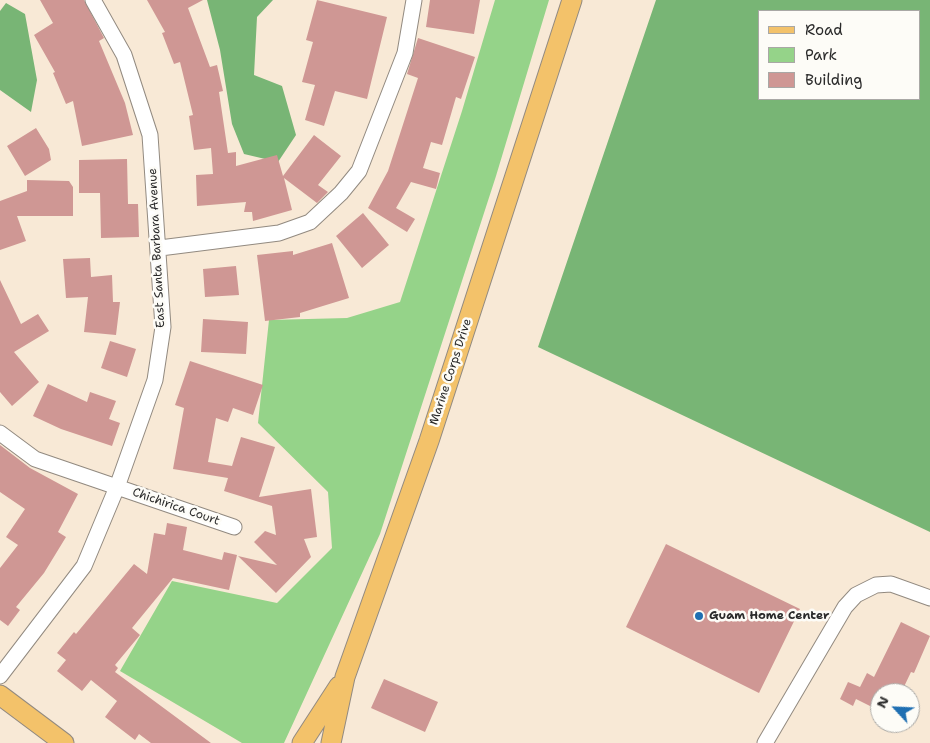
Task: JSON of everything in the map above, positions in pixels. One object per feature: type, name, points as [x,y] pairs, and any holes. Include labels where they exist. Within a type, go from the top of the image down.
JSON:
[{"type":"main road","name":"Marine Corps Drive","points":[[332,743],[345,677],[429,441],[572,0]]},
{"type":"main road","points":[[302,743],[345,677]]},
{"type":"main road","points":[[0,695],[64,743]]},
{"type":"street","name":"East Santa Barbara Avenue","points":[[0,676],[84,566],[117,487],[155,380],[163,327],[160,248],[150,135],[124,55],[93,0]]},
{"type":"street","points":[[160,248],[279,233],[310,222],[341,193],[359,171],[405,53],[414,0]]},
{"type":"street","name":"Chichirica Court","points":[[0,433],[35,459],[234,527]]},
{"type":"street","points":[[765,743],[845,607],[856,595],[868,588],[883,584],[898,585],[930,598]]},
{"type":"green space","points":[[207,0],[273,0],[257,17],[254,75],[282,86],[296,135],[278,162],[244,154],[232,124],[220,50]]},
{"type":"green space","points":[[495,0],[549,0],[496,176],[380,534],[284,743],[242,743],[120,671],[172,581],[277,603],[332,548],[328,492],[258,423],[269,320],[347,318],[400,302],[462,111]]},
{"type":"green space","points":[[656,0],[930,0],[930,532],[538,347]]},
{"type":"green space","points":[[6,3],[25,14],[37,80],[31,112],[0,90],[0,11]]},
{"type":"building","points":[[40,0],[84,0],[104,38],[99,41],[125,103],[133,135],[82,146],[73,101],[66,104],[53,73],[55,72],[34,35],[53,23]]},
{"type":"building","points":[[147,0],[203,0],[188,8],[210,67],[217,65],[223,91],[219,92],[228,153],[236,152],[236,166],[277,155],[283,176],[314,135],[341,156],[318,185],[328,192],[317,203],[284,178],[292,210],[253,221],[252,212],[244,212],[246,202],[197,206],[196,175],[213,174],[211,148],[194,150],[189,116],[193,115],[180,62],[174,64],[162,33],[165,32]]},
{"type":"building","points":[[317,0],[387,17],[367,99],[335,91],[324,126],[305,120],[315,85],[302,82],[313,42],[306,40]]},
{"type":"building","points":[[430,0],[480,0],[474,34],[426,27]]},
{"type":"building","points":[[418,38],[475,57],[461,99],[456,97],[442,145],[431,142],[423,168],[440,173],[436,189],[411,182],[396,208],[415,219],[407,232],[368,208],[388,171],[418,78],[407,74]]},
{"type":"building","points":[[36,128],[49,149],[51,160],[25,176],[7,146]]},
{"type":"building","points":[[127,159],[128,204],[138,204],[139,237],[101,238],[100,193],[79,193],[79,160]]},
{"type":"building","points":[[27,180],[69,181],[73,187],[73,216],[17,216],[26,241],[0,250],[0,201],[27,191]]},
{"type":"building","points":[[363,213],[389,245],[362,268],[336,236]]},
{"type":"building","points":[[332,243],[349,298],[300,313],[300,317],[265,321],[257,255],[293,251],[293,255]]},
{"type":"building","points":[[90,258],[91,277],[112,275],[113,302],[120,302],[116,335],[84,332],[88,297],[66,298],[63,259]]},
{"type":"building","points":[[236,266],[239,295],[205,297],[203,269]]},
{"type":"building","points":[[0,280],[21,324],[38,314],[49,331],[14,352],[39,382],[12,406],[0,392]]},
{"type":"building","points":[[203,319],[248,322],[246,354],[201,352]]},
{"type":"building","points":[[110,341],[136,349],[127,377],[101,368]]},
{"type":"building","points":[[190,361],[263,385],[253,415],[233,408],[228,422],[216,418],[208,462],[232,466],[241,437],[275,447],[259,497],[311,489],[317,537],[304,539],[311,557],[276,593],[238,556],[277,565],[254,542],[265,531],[276,535],[272,506],[224,491],[228,478],[173,469],[184,408],[175,405]]},
{"type":"building","points":[[48,384],[87,402],[90,392],[116,401],[109,419],[120,423],[112,446],[61,429],[33,416]]},
{"type":"building","points":[[0,445],[30,468],[78,494],[58,532],[66,537],[44,573],[16,607],[20,610],[8,626],[0,620],[0,568],[18,545],[6,537],[25,509],[0,492]]},
{"type":"building","points":[[167,523],[187,527],[183,550],[222,560],[224,552],[237,555],[229,590],[173,578],[132,628],[140,635],[115,665],[118,668],[115,672],[211,743],[151,743],[139,734],[135,740],[105,717],[117,701],[91,680],[82,691],[57,671],[66,660],[57,653],[74,632],[76,634],[134,564],[147,574],[154,533],[165,535]]},
{"type":"building","points":[[666,544],[800,609],[759,693],[626,627]]},
{"type":"building","points":[[901,622],[930,636],[914,673],[911,672],[906,683],[870,683],[870,706],[856,699],[853,706],[840,699],[848,682],[860,687],[867,673],[874,677]]},
{"type":"building","points":[[384,679],[438,702],[425,732],[371,708]]},
{"type":"place","name":"Guam Home Center","points":[[699,616]]}]
